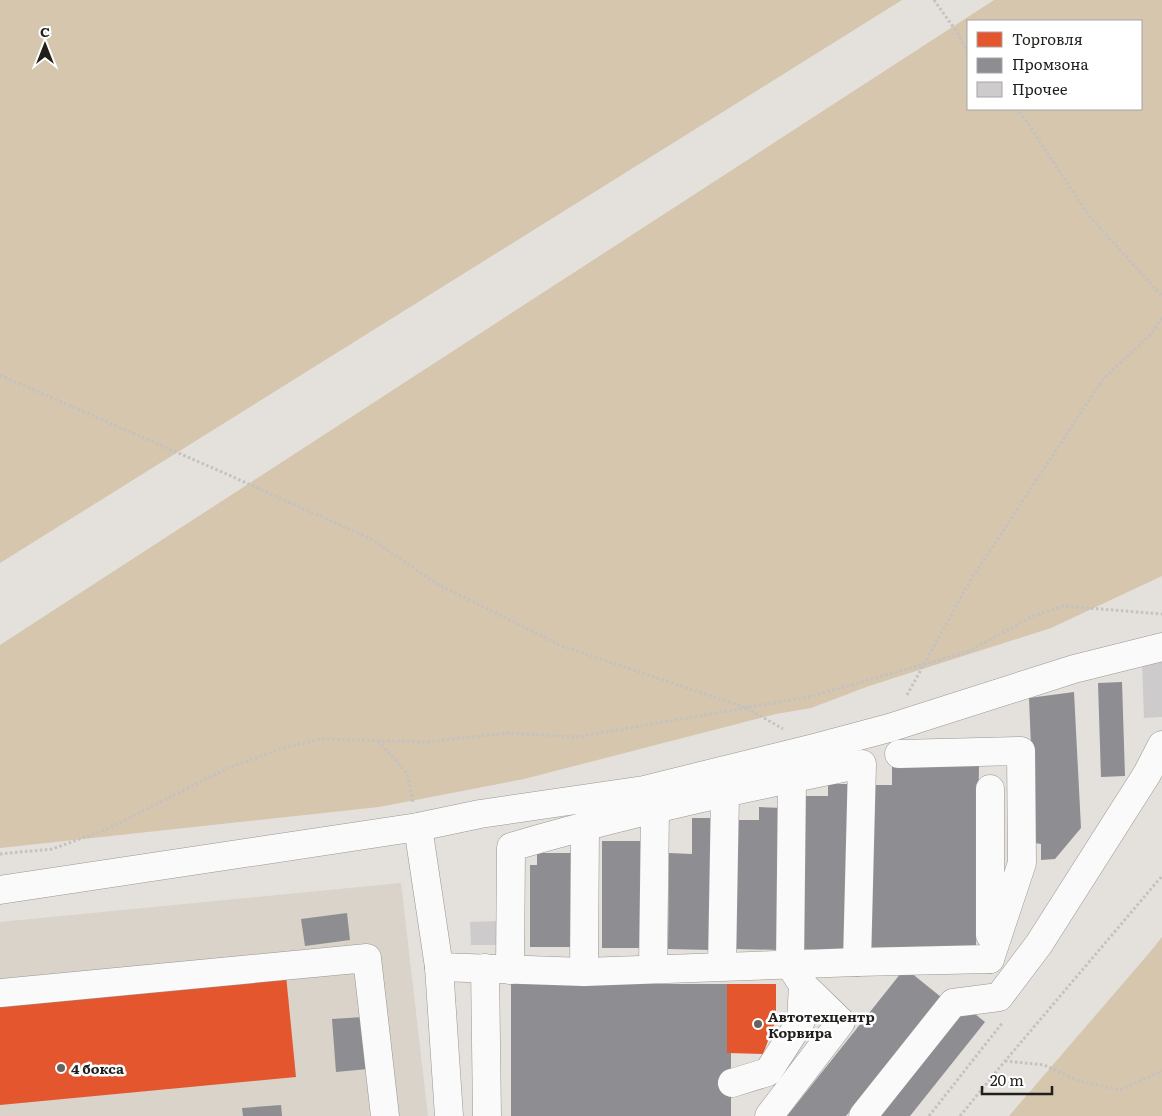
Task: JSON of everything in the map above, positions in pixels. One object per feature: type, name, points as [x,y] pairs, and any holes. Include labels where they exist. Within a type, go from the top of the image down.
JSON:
[{"type":"street","points":[[0,890],[418,827],[509,810],[644,790],[889,728],[1074,669],[1162,648]]},
{"type":"street","points":[[863,1116],[953,1003],[999,997],[1039,944],[1147,774],[1162,745]]},
{"type":"street","points":[[899,754],[1021,751],[1022,863],[990,959]]},
{"type":"street","points":[[487,1116],[497,969],[511,847],[585,825],[862,764],[858,962]]},
{"type":"street","points":[[732,1083],[768,1072],[801,1021],[797,975],[792,778]]},
{"type":"street","points":[[990,789],[990,959]]},
{"type":"street","points":[[722,966],[724,794]]},
{"type":"street","points":[[653,969],[655,810]]},
{"type":"street","points":[[584,972],[585,825]]},
{"type":"street","points":[[418,827],[439,967],[449,1116]]},
{"type":"street","points":[[0,993],[367,958],[385,1116]]},
{"type":"street","points":[[439,967],[584,972],[722,966],[797,975],[858,962],[990,959]]},
{"type":"street","points":[[769,1116],[841,1022],[797,975]]},
{"type":"path","points":[[934,0],[959,35],[967,52]]},
{"type":"path","points":[[1016,110],[1025,119],[1089,216],[1162,296]]},
{"type":"path","points":[[889,728],[970,581],[1103,379],[1150,335],[1162,318]]},
{"type":"path","points":[[0,375],[373,540],[437,584],[562,646],[747,708],[814,748]]},
{"type":"path","points":[[0,854],[52,849],[105,830],[228,768],[283,748],[322,739],[427,742],[507,733],[576,737],[808,697],[967,652],[1033,616],[1063,606],[1162,614]]},
{"type":"path","points":[[377,740],[407,773],[418,827]]},
{"type":"path","points":[[960,1116],[1004,1061],[1162,876]]},
{"type":"path","points":[[929,1116],[1006,1019]]},
{"type":"path","points":[[1004,1061],[1044,1065],[1079,1081],[1120,1090],[1162,1071]]},
{"type":"shaded area","points":[[0,0],[902,0],[0,563]]},
{"type":"shaded area","points":[[994,0],[1162,0],[1162,576],[1051,628],[869,686],[811,708],[776,714],[524,779],[379,807],[0,848],[0,645]]},
{"type":"shaded area","points":[[401,883],[428,1116],[0,1116],[0,922]]},
{"type":"shaded area","points":[[1162,937],[1162,1116],[1009,1116],[1150,952]]},
{"type":"building: Торговля","points":[[286,975],[296,1077],[0,1105],[0,1002]]},
{"type":"building: Торговля","points":[[727,984],[776,984],[776,1020],[763,1054],[727,1053]]},
{"type":"building: Промзона","points":[[1122,682],[1125,776],[1101,777],[1098,683]]},
{"type":"building: Промзона","points":[[1074,692],[1081,828],[1055,859],[1041,860],[1041,844],[1035,843],[1029,698]]},
{"type":"building: Промзона","points":[[892,763],[979,765],[976,947],[868,949],[870,785],[892,785]]},
{"type":"building: Промзона","points":[[828,784],[851,784],[846,950],[802,949],[805,796],[828,796]]},
{"type":"building: Промзона","points":[[759,807],[783,808],[780,950],[735,949],[738,820],[759,820]]},
{"type":"building: Промзона","points":[[692,818],[716,818],[712,950],[668,949],[669,853],[692,854]]},
{"type":"building: Промзона","points":[[602,841],[648,841],[648,948],[602,948]]},
{"type":"building: Промзона","points":[[537,853],[578,853],[578,947],[530,947],[530,865],[537,865]]},
{"type":"building: Промзона","points":[[347,913],[350,940],[305,946],[301,919]]},
{"type":"building: Промзона","points":[[905,968],[941,997],[846,1116],[787,1116]]},
{"type":"building: Промзона","points":[[511,984],[727,984],[727,1053],[731,1053],[731,1116],[511,1116]]},
{"type":"building: Промзона","points":[[965,1006],[985,1022],[910,1116],[877,1116]]},
{"type":"building: Промзона","points":[[363,1017],[368,1069],[336,1072],[332,1019]]},
{"type":"building: Промзона","points":[[281,1105],[282,1116],[243,1116],[242,1108]]},
{"type":"building: Прочее","points":[[1142,662],[1162,662],[1162,717],[1144,718]]},
{"type":"building: Прочее","points":[[496,921],[497,945],[471,945],[470,922]]},
{"type":"place","name":"Автотехцентр Корвира","points":[[758,1024]]},
{"type":"place","name":"4 бокса","points":[[61,1068]]}]
